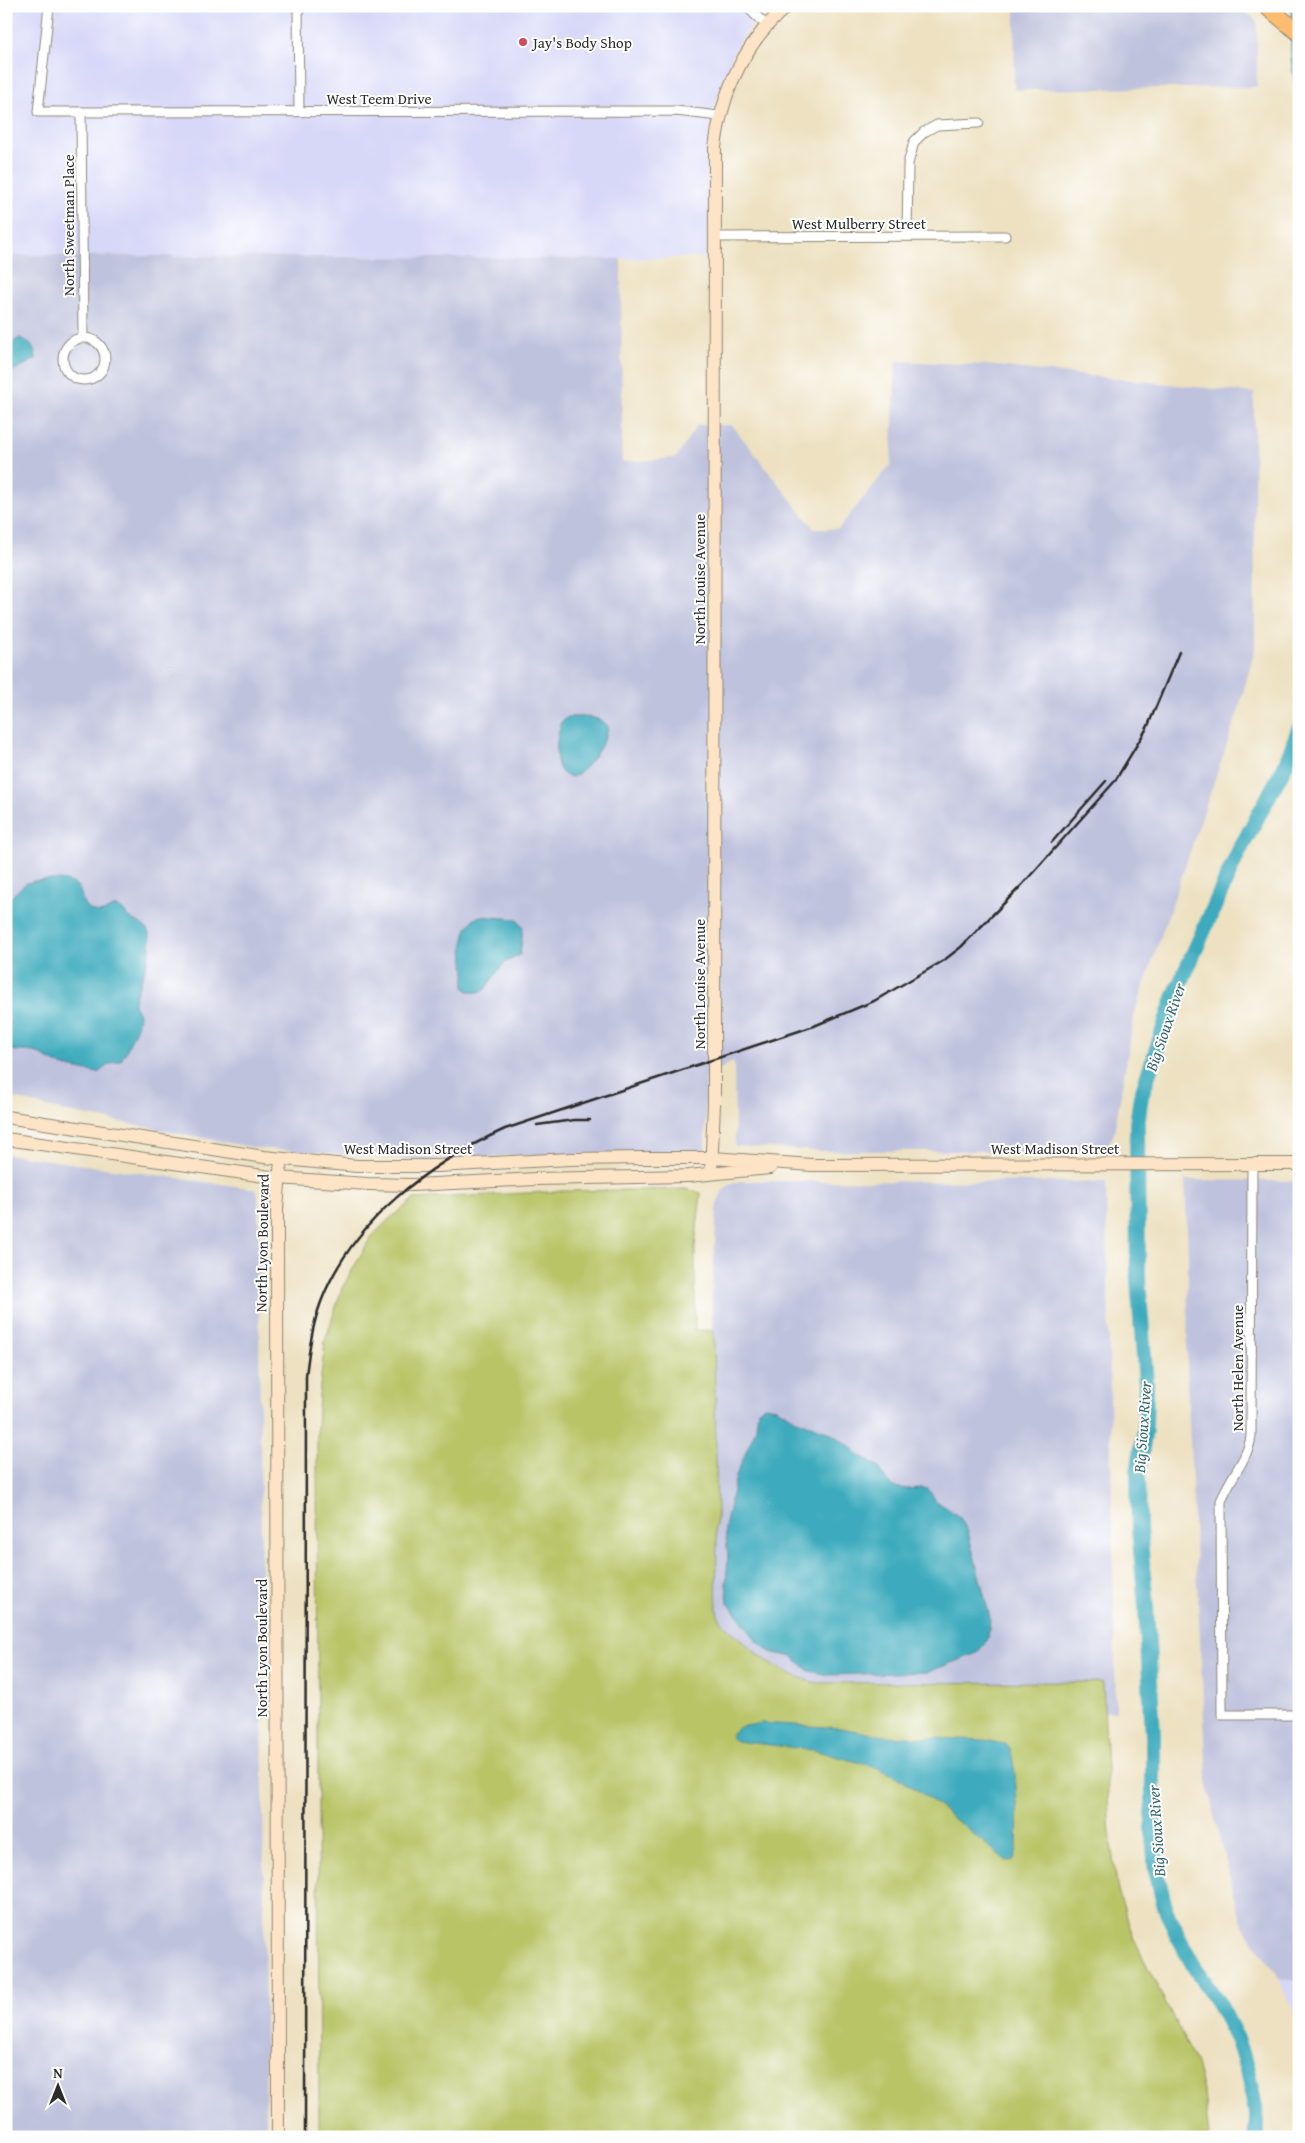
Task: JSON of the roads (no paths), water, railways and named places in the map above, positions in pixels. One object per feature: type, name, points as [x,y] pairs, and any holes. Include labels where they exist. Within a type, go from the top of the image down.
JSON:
[{"type":"highway","points":[[1266,6],[1299,33]]},
{"type":"street","name":"West Teem Drive","points":[[49,6],[38,112],[676,111],[720,116]]},
{"type":"street","points":[[298,6],[299,111]]},
{"type":"street","points":[[746,6],[767,26]]},
{"type":"street","name":"North Louise Avenue","points":[[711,1174],[714,1104],[716,591],[714,162],[720,116],[726,94],[738,67],[756,39],[787,6]]},
{"type":"street","name":"North Sweetman Place","points":[[81,112],[83,337]]},
{"type":"street","points":[[907,236],[908,164],[914,142],[924,132],[937,125],[979,122]]},
{"type":"street","name":"West Mulberry Street","points":[[714,237],[1005,236]]},
{"type":"street","points":[[83,337],[96,341],[104,352],[104,366],[100,372],[88,380],[81,380],[68,374],[62,361],[65,348],[76,339],[83,337]]},
{"type":"street","name":"West Madison Street","points":[[6,1117],[281,1159],[357,1166],[412,1166],[570,1159],[712,1158],[812,1164],[1299,1164]]},
{"type":"street","name":"West Madison Street","points":[[6,1139],[278,1178],[322,1182],[413,1185],[536,1179],[688,1176],[812,1164]]},
{"type":"street","name":"North Lyon Boulevard","points":[[278,2137],[278,1178],[281,1159]]},
{"type":"street","name":"North Helen Avenue","points":[[1252,1164],[1251,1436],[1245,1457],[1233,1474],[1221,1501],[1222,1715],[1299,1715]]},
{"type":"water","points":[[1292,6],[1299,6],[1299,99],[1292,65]]},
{"type":"water","points":[[20,338],[27,341],[31,346],[36,359],[6,376],[8,349]]},
{"type":"water","points":[[568,717],[595,718],[608,726],[604,739],[595,755],[584,769],[572,777],[565,775],[560,770],[556,754],[561,722]]},
{"type":"water","points":[[56,880],[72,883],[79,888],[86,907],[99,913],[113,907],[120,908],[128,917],[144,926],[150,935],[149,954],[134,1002],[134,1006],[139,1013],[138,1024],[121,1060],[108,1065],[98,1073],[62,1066],[35,1052],[6,1050],[6,902],[26,883]]},
{"type":"water","points":[[480,916],[516,919],[523,927],[520,955],[504,963],[485,989],[474,993],[464,987],[463,948],[465,932],[473,920]]},
{"type":"water","points":[[765,1406],[777,1408],[794,1419],[827,1431],[850,1446],[857,1454],[878,1466],[887,1482],[894,1487],[928,1489],[936,1501],[959,1516],[968,1532],[990,1618],[988,1639],[977,1653],[928,1672],[829,1675],[809,1671],[793,1657],[770,1652],[757,1641],[728,1603],[726,1584],[728,1556],[725,1528],[736,1476],[756,1428],[758,1410]]},
{"type":"water","points":[[762,1723],[841,1728],[884,1736],[985,1740],[1008,1745],[1014,1766],[1018,1821],[1014,1860],[1007,1861],[923,1794],[897,1777],[876,1767],[813,1750],[736,1741],[731,1737],[732,1733],[740,1727]]},
{"type":"waterway","name":"Big Sioux River","points":[[1256,2137],[1256,2112],[1247,2069],[1238,2041],[1219,2004],[1195,1968],[1177,1935],[1164,1904],[1156,1870],[1153,1836],[1153,1736],[1146,1607],[1139,1528],[1138,1473],[1145,1429],[1146,1384],[1138,1279],[1137,1124],[1141,1096],[1175,995],[1238,853],[1285,766],[1299,729]]},
{"type":"railway","points":[[305,2137],[306,1376],[315,1320],[321,1302],[335,1273],[352,1246],[396,1198],[422,1177],[477,1143],[505,1129],[814,1026],[874,1001],[943,961],[961,947],[1021,886],[1115,781],[1147,728],[1179,652]]},
{"type":"railway","points":[[1052,842],[1106,781]]},
{"type":"railway","points":[[537,1125],[574,1120],[590,1120]]},
{"type":"place","name":"Jay's Body Shop","points":[[523,42]]}]
